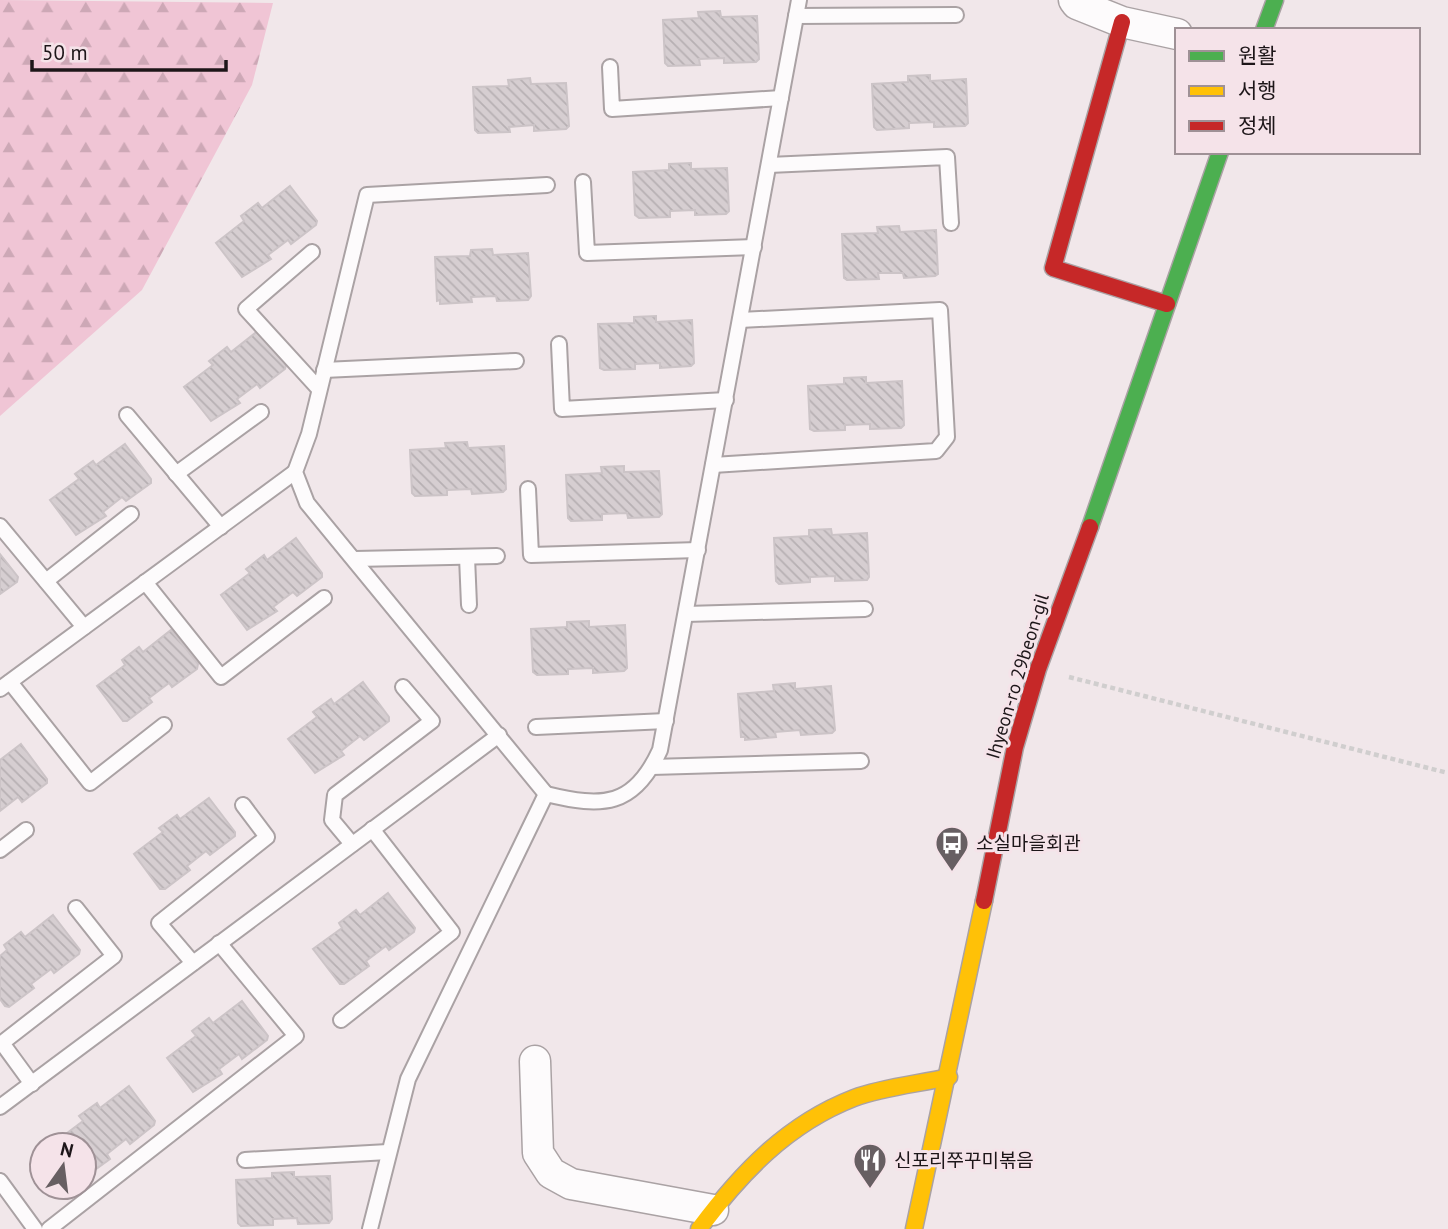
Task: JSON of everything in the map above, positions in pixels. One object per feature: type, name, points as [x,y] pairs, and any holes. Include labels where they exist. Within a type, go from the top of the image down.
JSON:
[{"type":"street","points":[[1074,0],[1077,5],[1122,22],[1175,34]]},
{"type":"street","points":[[1265,28],[1275,0]]},
{"type":"street","points":[[1122,22],[1053,268],[1167,304]]},
{"type":"street","name":"Ihyeon-ro 29beon-gil","points":[[914,1229],[949,1077],[1001,814],[1038,668],[1118,450],[1219,154]]},
{"type":"street","points":[[535,1061],[538,1153],[551,1173],[571,1184],[706,1219],[766,1151],[813,1117],[856,1097],[949,1077]]},
{"type":"lane","points":[[295,472],[307,503],[546,794],[578,802],[630,794],[647,778],[660,750],[799,0]]},
{"type":"lane","points":[[796,16],[956,15]]},
{"type":"lane","points":[[610,67],[612,109],[781,98]]},
{"type":"lane","points":[[769,165],[947,157],[951,223]]},
{"type":"lane","points":[[583,182],[587,253],[754,247]]},
{"type":"lane","points":[[164,725],[90,783],[5,685],[295,472],[309,434],[367,195],[547,186]]},
{"type":"lane","points":[[312,253],[246,309],[319,389]]},
{"type":"lane","points":[[713,465],[936,451],[947,437],[940,310],[740,320]]},
{"type":"lane","points":[[559,344],[562,409],[726,400]]},
{"type":"lane","points":[[324,370],[516,361]]},
{"type":"lane","points":[[176,474],[261,412]]},
{"type":"lane","points":[[127,415],[221,527]]},
{"type":"lane","points":[[528,489],[531,555],[698,550]]},
{"type":"lane","points":[[46,581],[131,514]]},
{"type":"lane","points":[[0,526],[84,627]]},
{"type":"lane","points":[[355,559],[497,556]]},
{"type":"lane","points":[[467,558],[469,605]]},
{"type":"lane","points":[[145,582],[220,677],[324,598]]},
{"type":"lane","points":[[686,614],[865,608]]},
{"type":"lane","points":[[352,845],[332,820],[335,794],[432,721],[404,687]]},
{"type":"lane","points":[[536,727],[666,721]]},
{"type":"lane","points":[[0,1107],[499,735]]},
{"type":"lane","points":[[652,767],[861,761]]},
{"type":"lane","points":[[369,1229],[408,1079],[546,794]]},
{"type":"lane","points":[[193,963],[159,923],[267,837],[243,805]]},
{"type":"lane","points":[[341,1020],[452,932],[372,829]]},
{"type":"lane","points":[[0,849],[26,830]]},
{"type":"lane","points":[[32,1084],[2,1043],[114,956],[76,908]]},
{"type":"lane","points":[[49,1229],[296,1035],[219,943]]},
{"type":"lane","points":[[245,1160],[387,1152]]},
{"type":"lane","points":[[0,1181],[35,1229]]},
{"type":"path","points":[[1038,668],[1448,773]]},
{"type":"green space","points":[[0,0],[273,3],[252,85],[142,290],[0,416]]},
{"type":"building","points":[[720,11],[721,17],[757,16],[759,59],[756,62],[724,63],[724,58],[699,59],[700,65],[668,66],[665,63],[663,20],[699,18],[698,12]]},
{"type":"building","points":[[930,75],[930,81],[966,79],[968,123],[965,126],[934,127],[934,122],[909,123],[909,128],[877,130],[874,127],[872,84],[908,82],[908,76]]},
{"type":"building","points":[[530,78],[531,84],[566,83],[569,126],[566,129],[534,131],[534,125],[509,127],[510,132],[478,133],[475,130],[473,87],[509,86],[508,80]]},
{"type":"building","points":[[691,163],[691,169],[727,168],[729,211],[726,214],[695,215],[695,210],[670,211],[670,217],[639,218],[635,215],[633,172],[669,170],[669,164]]},
{"type":"building","points":[[290,186],[317,221],[316,225],[291,244],[288,240],[268,255],[271,259],[242,277],[216,243],[244,221],[241,216],[258,203],[262,208]]},
{"type":"building","points":[[899,226],[900,232],[936,230],[938,274],[904,278],[903,273],[878,273],[879,279],[844,278],[842,234],[878,233],[877,227]]},
{"type":"building","points":[[492,249],[493,255],[528,253],[531,296],[528,300],[497,301],[496,296],[471,297],[472,302],[440,304],[440,300],[437,301],[435,257],[470,256],[471,250]]},
{"type":"building","points":[[656,316],[656,322],[692,320],[694,363],[691,366],[660,368],[660,363],[635,364],[635,369],[600,368],[598,324],[634,323],[634,317]]},
{"type":"building","points":[[259,330],[286,365],[285,369],[260,388],[257,384],[237,399],[240,403],[211,421],[184,387],[213,365],[209,361],[227,347],[231,352]]},
{"type":"building","points":[[866,377],[866,383],[902,381],[904,425],[901,428],[870,429],[870,424],[845,425],[845,430],[810,429],[808,386],[844,384],[844,378]]},
{"type":"building","points":[[467,442],[468,448],[504,446],[506,489],[503,492],[472,494],[471,489],[447,490],[447,495],[415,496],[412,493],[410,450],[446,448],[445,443]]},
{"type":"building","points":[[125,444],[151,479],[151,483],[126,501],[122,497],[103,512],[106,516],[76,535],[50,500],[79,479],[75,474],[93,461],[96,465]]},
{"type":"building","points":[[624,466],[624,472],[659,471],[662,514],[659,517],[628,518],[627,513],[602,514],[602,520],[571,521],[568,518],[566,475],[602,473],[601,467]]},
{"type":"building","points":[[831,529],[832,535],[867,533],[867,580],[835,581],[835,576],[810,577],[810,582],[779,584],[776,581],[774,538],[809,536],[809,530]]},
{"type":"building","points":[[296,538],[322,573],[322,577],[297,596],[293,592],[273,607],[277,611],[247,630],[221,595],[250,573],[246,569],[264,555],[267,560]]},
{"type":"building","points":[[0,554],[18,577],[17,582],[0,594]]},
{"type":"building","points":[[589,621],[589,627],[625,625],[627,668],[624,671],[593,673],[593,668],[568,669],[568,674],[537,675],[533,672],[531,629],[567,627],[567,622]]},
{"type":"building","points":[[171,630],[198,664],[197,669],[172,687],[169,683],[149,698],[152,702],[127,721],[123,721],[97,686],[125,665],[122,660],[139,647],[143,652]]},
{"type":"building","points":[[363,682],[389,717],[389,721],[364,740],[360,736],[341,751],[344,755],[315,773],[288,739],[317,717],[313,712],[331,699],[334,704]]},
{"type":"building","points":[[795,683],[795,689],[831,686],[835,730],[832,733],[801,735],[800,730],[775,732],[776,737],[745,740],[745,737],[741,737],[738,694],[774,691],[773,685]]},
{"type":"building","points":[[21,744],[47,779],[47,783],[22,802],[18,797],[0,811],[0,760]]},
{"type":"building","points":[[209,798],[235,832],[235,836],[210,855],[206,851],[187,866],[190,870],[165,889],[160,889],[134,854],[163,832],[159,828],[177,815],[180,819]]},
{"type":"building","points":[[388,893],[415,928],[414,932],[389,950],[386,946],[366,961],[369,966],[344,984],[340,984],[313,949],[342,928],[339,923],[356,910],[360,915]]},
{"type":"building","points":[[53,915],[80,950],[79,954],[54,973],[51,969],[31,984],[34,988],[9,1007],[5,1006],[0,999],[0,956],[7,950],[4,945],[21,932],[25,937]]},
{"type":"building","points":[[242,1001],[268,1036],[267,1040],[242,1059],[239,1054],[219,1069],[222,1074],[193,1092],[167,1058],[196,1036],[192,1031],[209,1018],[213,1023]]},
{"type":"building","points":[[129,1086],[155,1121],[154,1125],[130,1144],[126,1139],[107,1154],[110,1159],[98,1168],[98,1131],[70,1131],[83,1121],[79,1116],[97,1103],[100,1108]]},
{"type":"building","points":[[294,1172],[294,1177],[330,1176],[332,1219],[329,1223],[298,1224],[297,1218],[273,1219],[273,1225],[241,1226],[238,1223],[236,1180],[272,1178],[272,1173]]},
{"type":"traffic: fast","points":[[1265,28],[1275,0]]},
{"type":"traffic: fast","points":[[1090,527],[1219,154]]},
{"type":"traffic: slow","points":[[914,1229],[984,901]]},
{"type":"traffic: slow","points":[[699,1229],[767,1152],[807,1122],[865,1094],[949,1077]]},
{"type":"traffic: jam","points":[[1122,22],[1053,268],[1167,304]]},
{"type":"traffic: jam","points":[[984,901],[1015,747],[1038,669],[1090,527]]},
{"type":"place","name":"소실마을회관","points":[[952,873]]},
{"type":"place","name":"신포리쭈꾸미볶음","points":[[870,1190]]}]
